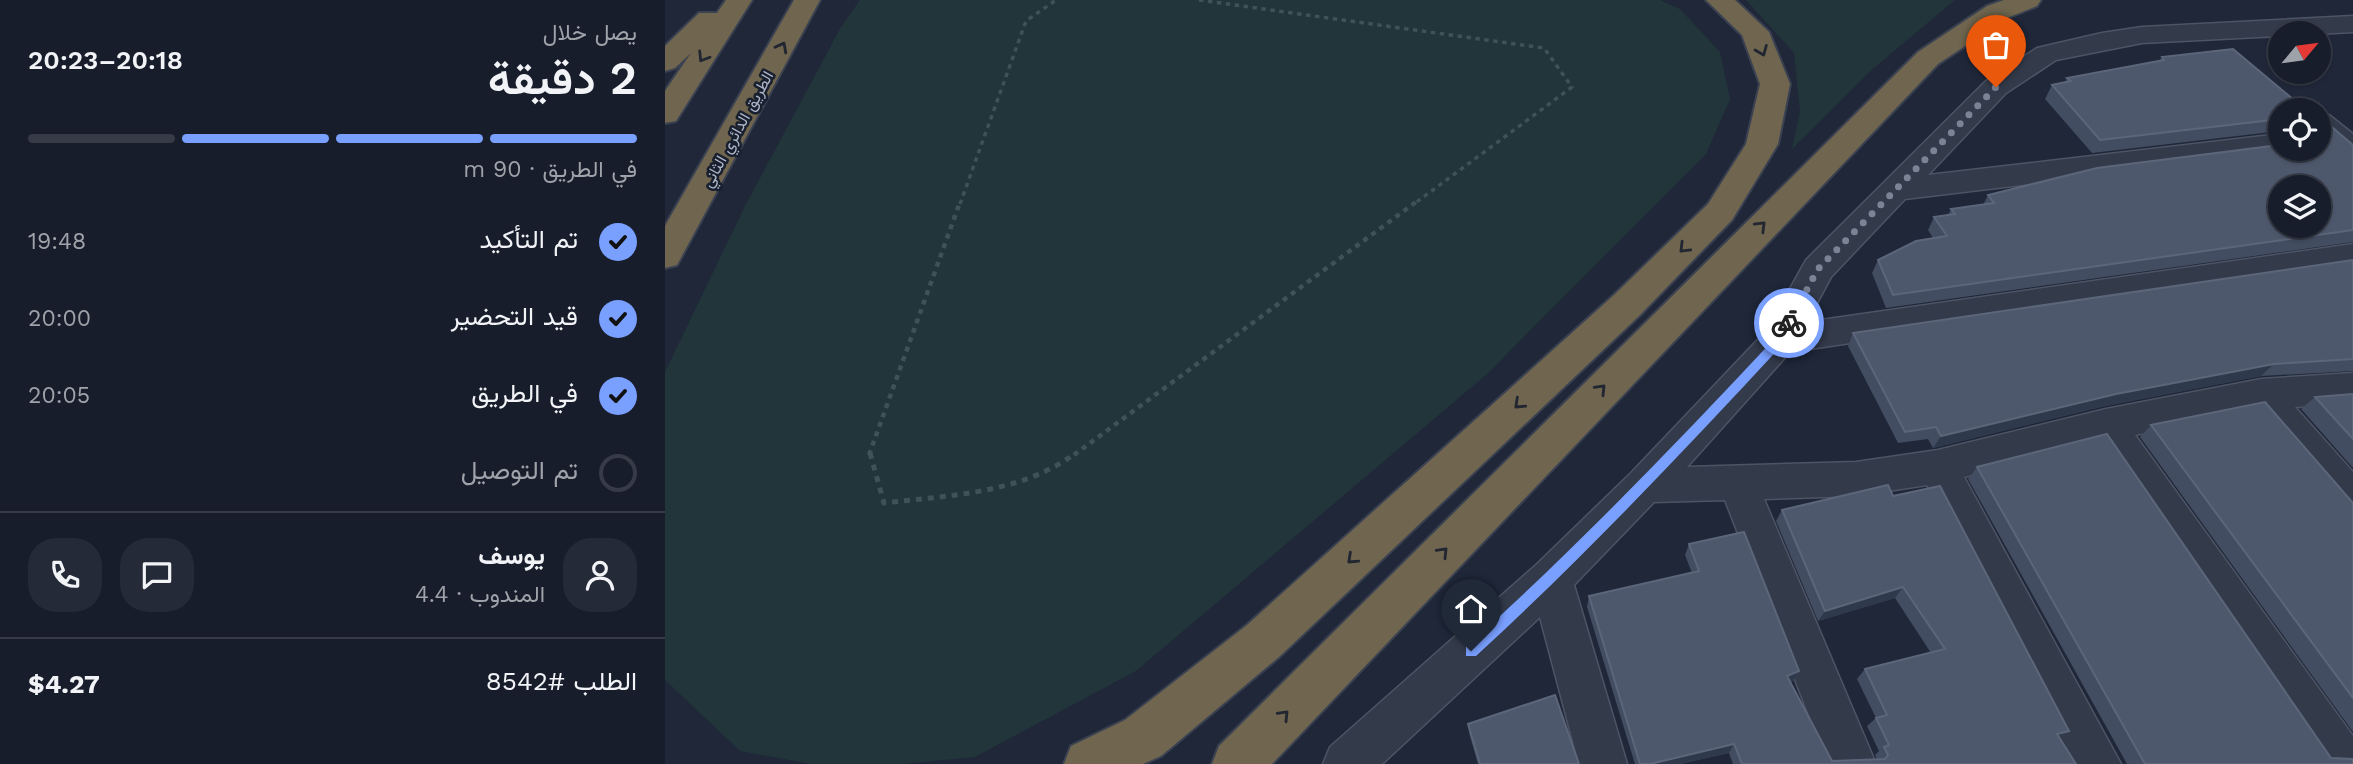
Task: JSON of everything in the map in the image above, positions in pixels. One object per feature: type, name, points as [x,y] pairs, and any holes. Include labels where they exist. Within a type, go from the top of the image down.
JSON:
[{"type":"highway","points":[[665,62],[728,0]]},
{"type":"highway","points":[[665,114],[739,0]]},
{"type":"highway","name":"الطريق الدائري الثاني","points":[[665,257],[807,0]]},
{"type":"highway","points":[[1089,764],[1143,738],[1263,641],[1627,305],[1720,212],[1762,144],[1775,84],[1755,32],[1719,0]]},
{"type":"highway","points":[[1237,764],[1928,58],[1997,12],[2028,0]]},
{"type":"street","points":[[1347,764],[1551,579],[1644,485],[1780,340],[1818,269],[1996,87],[2047,54],[2142,35],[2353,24]]},
{"type":"street","points":[[2207,32],[2240,58]]},
{"type":"street","points":[[1898,189],[2268,145]]},
{"type":"street","points":[[1780,340],[2353,256]]},
{"type":"street","points":[[1644,485],[1856,479],[1938,467],[2106,425],[2261,394],[2353,388]]},
{"type":"street","points":[[2261,394],[2353,501]]},
{"type":"street","points":[[2106,425],[2344,764]]},
{"type":"street","points":[[1938,467],[2097,764]]},
{"type":"street","points":[[1738,483],[1852,764]]},
{"type":"street","points":[[1551,579],[1603,764]]},
{"type":"path","points":[[1056,0],[1026,21],[869,455],[884,503],[1006,488],[1056,468],[1572,87],[1544,48],[1199,0]]},
{"type":"green space","points":[[860,0],[1660,0],[1680,9],[1720,52],[1730,99],[1706,154],[1486,375],[1136,671],[975,757],[902,764],[811,764],[740,751],[665,680],[665,372],[745,206],[841,27]]},
{"type":"green space","points":[[1746,0],[1955,0],[1868,73],[1792,149],[1800,111],[1794,53]]},
{"type":"building","points":[[2233,49],[2268,78],[2268,84],[2275,84],[2292,98],[2268,98],[2268,120],[2100,140],[2052,85],[2071,81],[2067,78],[2164,60],[2162,57]]},
{"type":"building","points":[[2332,127],[2353,145],[2353,230],[2331,233],[2331,175],[2268,175],[2268,238],[2296,238],[1893,295],[1878,260],[1916,241],[1947,236],[1934,217],[1955,214],[1951,209],[1994,203],[1988,195],[2097,168],[2268,147],[2268,161],[2331,161]]},
{"type":"building","points":[[2353,260],[2353,359],[2274,364],[2116,394],[1941,436],[1936,427],[1905,432],[1853,333]]},
{"type":"building","points":[[2353,394],[2353,439],[2315,397]]},
{"type":"building","points":[[2265,402],[2353,503],[2353,698],[2151,425]]},
{"type":"building","points":[[2107,434],[2331,758],[2353,759],[2353,764],[2145,764],[1977,467]]},
{"type":"building","points":[[1888,485],[1893,496],[1940,486],[2069,731],[2057,734],[2076,764],[1742,764],[1734,744],[1640,764],[1589,596],[1699,571],[1689,544],[1744,532],[1799,671],[1787,676],[1832,761],[1885,759],[1888,755],[1884,747],[1889,745],[1876,718],[1887,715],[1865,669],[1945,649],[1903,587],[1825,611],[1782,510]]},
{"type":"building","points":[[1555,695],[1579,764],[1480,764],[1468,724]]},
{"type":"way so far","points":[[1789,323],[1818,269],[1996,87]]},
{"type":"route","points":[[1471,651],[1551,579],[1644,485],[1780,340],[1789,323]]}]
